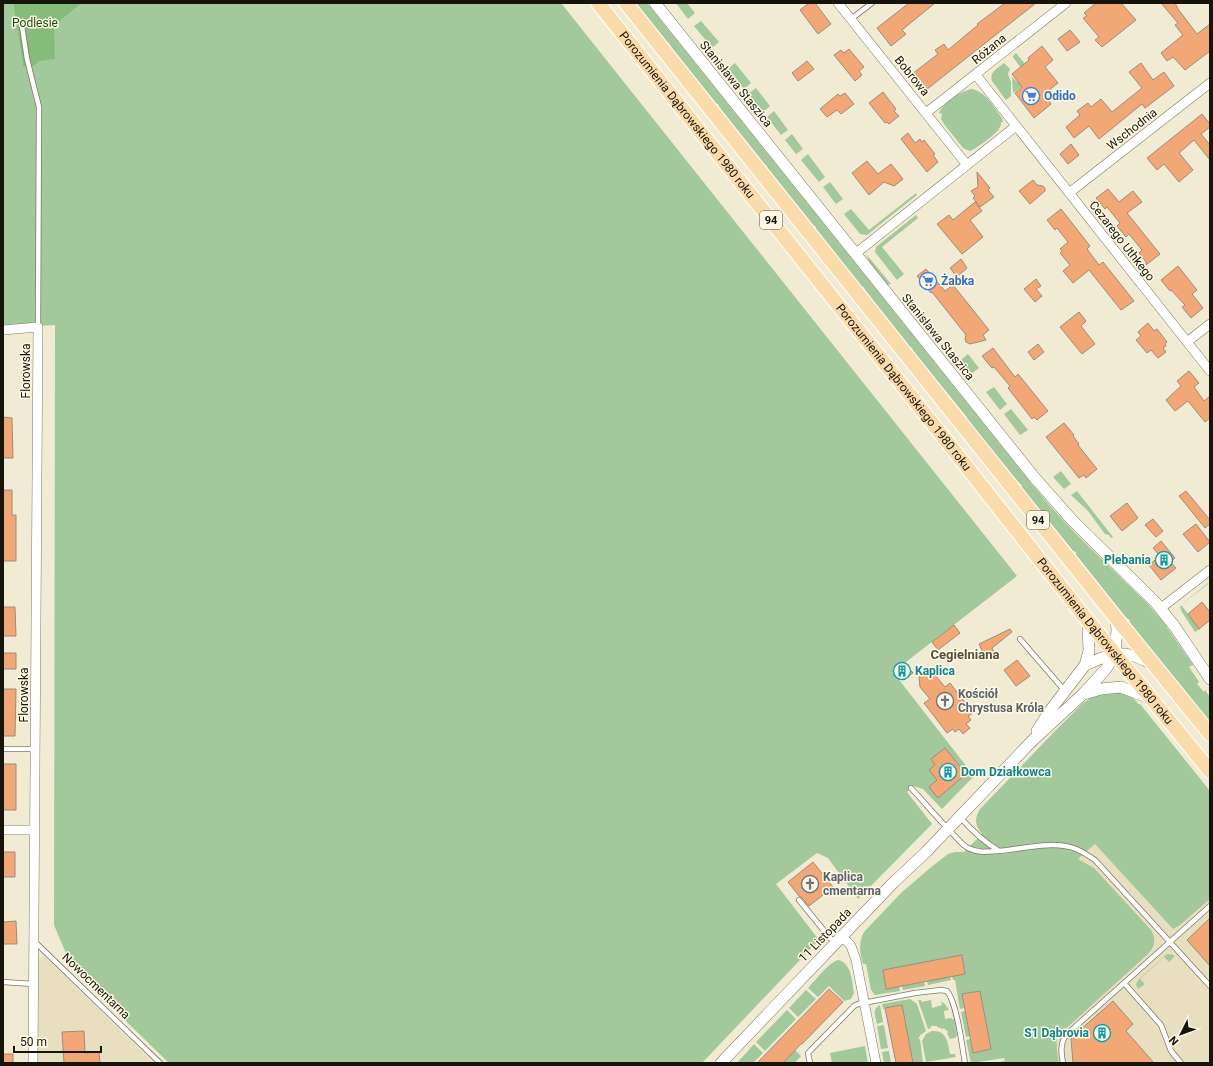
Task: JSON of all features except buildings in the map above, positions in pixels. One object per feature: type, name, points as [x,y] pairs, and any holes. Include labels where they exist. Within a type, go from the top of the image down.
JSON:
[{"type":"main road","name":"Porozumienia Dąbrowskiego 1980 roku","points":[[598,3],[944,438],[1088,622],[1210,770]]},
{"type":"main road","name":"Porozumienia Dąbrowskiego 1980 roku","points":[[626,3],[1210,734]]},
{"type":"street","name":"Stanisława Staszica","points":[[655,3],[1048,493],[1072,520],[1144,589],[1161,608],[1210,679]]},
{"type":"street","name":"Bobrowa","points":[[838,3],[967,165]]},
{"type":"street","name":"Różana","points":[[926,113],[1066,3]]},
{"type":"street","name":"Cezarego Uthkego","points":[[976,75],[1210,371]]},
{"type":"street","name":"Wschodnia","points":[[1069,193],[1210,83]]},
{"type":"street","points":[[855,254],[1016,126]]},
{"type":"street","points":[[1187,342],[1210,324]]},
{"type":"street","points":[[3,330],[38,327]]},
{"type":"street","name":"Florowska","points":[[33,1063],[38,327]]},
{"type":"street","points":[[1161,608],[1210,570]]},
{"type":"street","points":[[1115,654],[1117,630],[1116,618]]},
{"type":"street","points":[[1085,665],[1089,651],[1088,622]]},
{"type":"street","points":[[1085,665],[1115,654],[1126,654],[1154,664]]},
{"type":"street","name":"11 Listopada","points":[[721,1063],[892,884],[927,851],[1032,741],[1083,694],[1106,669],[1115,654]]},
{"type":"street","name":"11 Listopada","points":[[1032,741],[1049,712],[1085,665]]},
{"type":"street","points":[[1083,694],[1101,689],[1121,688],[1153,700]]},
{"type":"street","points":[[3,830],[35,830]]},
{"type":"street","points":[[839,939],[851,946],[854,954],[876,1063]]},
{"type":"lane","points":[[851,19],[872,3]]},
{"type":"lane","points":[[22,26],[27,59],[39,107],[38,327]]},
{"type":"lane","points":[[1020,639],[1065,691]]},
{"type":"lane","points":[[3,749],[36,749]]},
{"type":"lane","points":[[911,788],[967,848],[978,852],[988,853],[1053,845],[1069,847],[1086,853],[1095,860],[1210,986]]},
{"type":"lane","points":[[960,816],[973,832],[999,851]]},
{"type":"lane","points":[[799,900],[826,933],[839,939]]},
{"type":"lane","points":[[1063,1063],[1061,1048],[1062,1041],[1066,1035],[1210,906]]},
{"type":"lane","name":"Nowocmentarna","points":[[34,940],[160,1063]]},
{"type":"lane","points":[[3,982],[34,984]]},
{"type":"lane","points":[[1124,983],[1160,1025],[1170,1051],[1181,1063]]},
{"type":"lane","points":[[810,1063],[808,1053],[854,1006],[914,993],[941,990],[947,991],[952,998],[965,1063]]},
{"type":"shaded area","name":"S1 Dąbrovia","points":[[1104,836],[1210,893],[1210,1063],[1048,1063],[1045,1046],[1076,860]]},
{"type":"shaded area","points":[[44,956],[154,1063],[38,1063],[38,959]]},
{"type":"green space","points":[[3,3],[13,3],[23,66],[54,26],[82,3],[561,3],[1017,576],[893,672],[974,776],[942,809],[923,789],[913,786],[907,792],[932,824],[858,899],[828,858],[817,853],[776,884],[819,940],[702,1063],[169,1063],[101,997],[71,965],[54,925],[55,325],[3,328]]},
{"type":"green space","name":"Podlesie","points":[[13,3],[82,3],[54,26],[55,59],[39,61],[32,67],[23,66]]},
{"type":"green space","points":[[636,3],[647,3],[1052,508],[1075,533],[1148,604],[1164,623],[1193,665],[1189,667],[1199,682],[1197,684],[1204,692],[1205,690],[1210,697],[1210,723],[1179,684],[1179,682],[1176,681],[1129,622],[1130,620],[1126,618],[1076,555],[1076,552],[1073,551],[1021,487],[1022,485],[967,419],[967,417],[913,351],[864,287],[862,287],[816,229],[816,227],[767,168],[767,166],[764,165],[718,104],[716,104]]},
{"type":"green space","points":[[676,3],[687,3],[695,13],[688,19]]},
{"type":"green space","points":[[701,21],[719,42],[712,48],[694,26]]},
{"type":"green space","points":[[1016,53],[1035,76],[1013,93],[1012,77],[1017,82],[1026,75],[1013,57]]},
{"type":"green space","points":[[735,63],[751,83],[744,89],[728,69]]},
{"type":"green space","points":[[1004,63],[1010,69],[1008,74],[1011,82],[1011,96],[1006,100],[991,78],[995,70]]},
{"type":"green space","points":[[756,88],[770,106],[763,112],[748,94]]},
{"type":"green space","points":[[972,89],[981,93],[989,100],[1002,118],[1003,122],[1001,122],[1000,128],[994,134],[970,151],[963,148],[944,124],[941,119],[942,114],[939,113],[944,105],[953,98]]},
{"type":"green space","points":[[774,111],[788,130],[781,135],[767,117]]},
{"type":"green space","points":[[792,134],[803,149],[796,154],[785,140]]},
{"type":"green space","points":[[808,154],[825,177],[819,182],[801,160]]},
{"type":"green space","points":[[830,182],[843,199],[836,204],[823,187]]},
{"type":"green space","points":[[916,193],[917,195],[867,235],[860,234],[844,214],[851,209],[869,230]]},
{"type":"green space","points":[[916,215],[918,218],[882,247],[904,274],[897,280],[875,252],[876,247]]},
{"type":"green space","points":[[866,254],[891,284],[887,285],[869,262]]},
{"type":"green space","points":[[968,354],[979,368],[971,374],[961,360]]},
{"type":"green space","points":[[994,387],[1007,404],[1000,410],[986,392]]},
{"type":"green space","points":[[1011,409],[1028,430],[1020,435],[1004,414]]},
{"type":"green space","points":[[1061,471],[1071,484],[1064,489],[1053,477]]},
{"type":"green space","points":[[1077,491],[1113,537],[1111,538],[1109,535],[1105,534],[1088,511],[1071,495]]},
{"type":"green space","points":[[1208,583],[1208,584],[1182,604]]},
{"type":"green space","points":[[1181,605],[1200,629],[1195,632],[1182,612],[1180,607]]},
{"type":"green space","points":[[1119,692],[1130,696],[1135,699],[1138,704],[1140,704],[1210,791],[1210,899],[1180,925],[1173,929],[1095,844],[1078,859],[1094,868],[1151,930],[1154,939],[1153,948],[1059,1035],[1057,1052],[1059,1063],[1000,1063],[1005,1061],[1004,1058],[971,1063],[966,1040],[970,1039],[973,1053],[991,1049],[980,991],[962,994],[964,1008],[960,1009],[955,980],[953,980],[952,976],[965,974],[962,955],[883,970],[886,989],[899,986],[900,991],[875,995],[871,990],[866,964],[863,964],[861,956],[860,944],[862,936],[864,932],[901,893],[930,868],[948,854],[964,852],[982,834],[976,822],[980,809],[1083,703],[1096,695]]},
{"type":"green space","points":[[1167,954],[1174,955],[1174,957],[1169,962],[1164,957],[1140,979],[1145,984],[1138,989],[1136,984],[1139,979]]},
{"type":"green space","points":[[838,960],[843,962],[849,969],[854,993],[851,999],[844,1001],[829,986],[818,997],[808,988],[826,968]]},
{"type":"green space","points":[[950,977],[951,980],[928,985],[927,981]]},
{"type":"green space","points":[[924,982],[925,986],[903,990],[902,986]]},
{"type":"green space","points":[[806,990],[816,999],[798,1017],[789,1008]]},
{"type":"green space","points":[[910,999],[917,1004],[926,1031],[921,1034],[918,1039],[920,1039],[923,1063],[913,1063],[902,1005],[883,1009],[882,1004]]},
{"type":"green space","points":[[918,1000],[921,1000],[922,1002],[931,1000],[932,1008],[942,1005],[941,1001],[946,1005],[949,1010],[944,1011],[945,1019],[951,1018],[954,1020],[957,1035],[955,1038],[950,1039],[947,1033],[948,1032],[944,1028],[931,1026],[931,1028],[928,1029]]},
{"type":"green space","points":[[880,1005],[883,1022],[877,1024],[875,1011]]},
{"type":"green space","points":[[787,1010],[796,1019],[765,1051],[756,1042]]},
{"type":"green space","points":[[965,1011],[970,1036],[966,1037],[961,1012]]},
{"type":"green space","points":[[884,1025],[888,1048],[881,1049],[877,1026]]},
{"type":"green space","points":[[932,1031],[937,1031],[944,1035],[950,1054],[955,1054],[956,1057],[926,1062],[922,1041],[926,1034]]},
{"type":"green space","points":[[782,1037],[801,1056],[795,1063],[783,1063],[790,1055],[777,1042]]},
{"type":"green space","points":[[754,1044],[763,1053],[753,1063],[737,1063]]},
{"type":"green space","points":[[865,1046],[868,1063],[832,1063],[830,1053]]},
{"type":"green space","points":[[889,1051],[891,1063],[884,1063],[882,1052]]},
{"type":"place","name":"Odido","points":[[1031,96]]},
{"type":"place","name":"Żabka","points":[[928,281]]},
{"type":"place","name":"Plebania","points":[[1164,560]]},
{"type":"place","name":"Kaplica","points":[[902,671]]},
{"type":"place","name":"Kościół Chrystusa Króla","points":[[945,701]]},
{"type":"place","name":"Dom Działkowca","points":[[948,772]]},
{"type":"place","name":"Kaplica cmentarna","points":[[810,884]]},
{"type":"place","name":"S1 Dąbrovia","points":[[1102,1033]]},
{"type":"district","name":"Cegielniana","points":[[965,654]]}]
